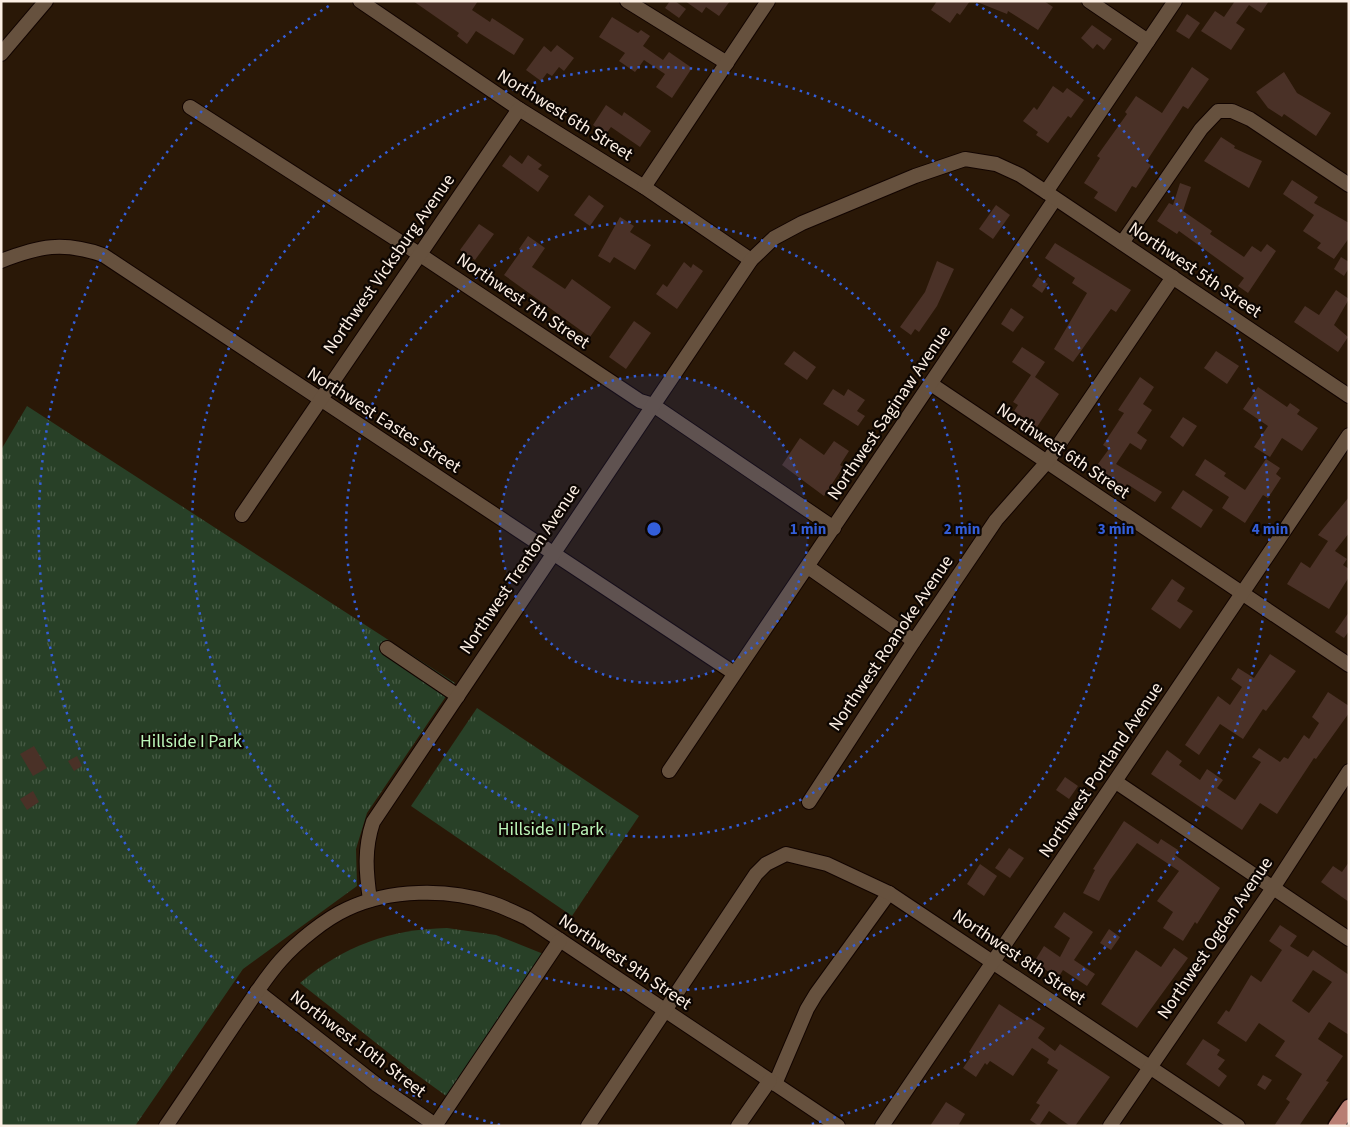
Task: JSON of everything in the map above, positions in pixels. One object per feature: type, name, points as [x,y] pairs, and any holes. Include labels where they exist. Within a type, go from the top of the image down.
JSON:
[{"type":"main road","points":[[1336,1126],[1349,1106]]},
{"type":"street","points":[[1,54],[46,1]]},
{"type":"street","name":"Northwest 6th Street","points":[[360,1],[519,109],[644,187],[751,260]]},
{"type":"street","points":[[627,1],[727,63]]},
{"type":"street","points":[[644,187],[768,1]]},
{"type":"street","points":[[1089,1],[1148,40]]},
{"type":"street","name":"Northwest Saginaw Avenue","points":[[669,771],[734,672],[808,567],[931,384],[1148,40],[1175,1]]},
{"type":"street","name":"Northwest 7th Street","points":[[190,107],[419,254],[640,400],[653,405],[834,528]]},
{"type":"street","name":"Northwest Vicksburg Avenue","points":[[242,515],[319,399],[519,109]]},
{"type":"street","points":[[1122,243],[1209,119],[1218,111],[1232,111],[1250,119],[1349,185]]},
{"type":"street","name":"Northwest Trenton Avenue","points":[[370,900],[365,866],[367,841],[373,822],[751,260],[774,238],[802,223],[915,176],[965,159],[996,164],[1020,175]]},
{"type":"street","name":"Northwest 5th Street","points":[[1020,175],[1349,396]]},
{"type":"street","name":"Northwest Eastes Street","points":[[1,262],[49,246],[85,248],[103,255],[734,672]]},
{"type":"street","name":"Northwest Roanoke Avenue","points":[[809,802],[996,520],[1047,462],[1173,277]]},
{"type":"street","name":"Northwest 6th Street","points":[[931,384],[1349,665]]},
{"type":"street","name":"Northwest Portland Avenue","points":[[882,1126],[994,963],[1349,435]]},
{"type":"street","points":[[808,567],[914,641]]},
{"type":"street","points":[[387,648],[458,696]]},
{"type":"street","name":"Northwest Ogden Avenue","points":[[1110,1126],[1273,888],[1349,771]]},
{"type":"street","points":[[1116,782],[1349,938]]},
{"type":"street","name":"Northwest 8th Street","points":[[665,1012],[756,874],[766,864],[786,854],[848,872],[888,893],[1238,1126]]},
{"type":"street","name":"Northwest 9th Street","points":[[370,900],[400,895],[437,893],[476,898],[493,903],[527,918],[838,1126]]},
{"type":"street","points":[[738,1126],[772,1082],[816,994],[888,893]]},
{"type":"street","points":[[166,1126],[281,960],[303,939],[346,909],[370,900]]},
{"type":"street","points":[[436,1125],[560,940]]},
{"type":"street","name":"Northwest 10th Street","points":[[258,991],[377,1085],[436,1125]]},
{"type":"street","points":[[588,1126],[665,1012]]},
{"type":"green space","name":"Hillside I Park","points":[[27,406],[455,683],[367,813],[356,849],[357,886],[243,969],[135,1126],[1,1126],[1,450]]},
{"type":"green space","name":"Hillside II Park","points":[[477,708],[639,816],[572,916],[411,806]]},
{"type":"green space","points":[[447,928],[496,935],[546,955],[449,1098],[300,983],[333,959],[369,942],[406,932]]},
{"type":"building","points":[[413,1],[478,1],[472,10],[490,22],[492,18],[524,39],[514,55],[476,31],[467,44],[457,36],[459,33]]},
{"type":"building","points":[[670,1],[675,1],[686,9],[679,18],[665,8]]},
{"type":"building","points":[[685,1],[730,1],[719,16],[706,7],[702,13]]},
{"type":"building","points":[[937,1],[970,1],[960,15],[957,13],[950,23],[931,10]]},
{"type":"building","points":[[1044,1],[1053,7],[1038,30],[1008,11],[1007,14],[977,2]]},
{"type":"building","points":[[1235,1],[1269,1],[1261,13],[1249,5],[1236,23],[1245,29],[1231,50],[1201,31],[1215,11],[1224,17]]},
{"type":"building","points":[[1187,14],[1200,23],[1189,39],[1176,31]]},
{"type":"building","points":[[612,17],[638,33],[641,30],[650,36],[643,46],[663,60],[669,52],[692,68],[672,98],[656,87],[665,74],[644,60],[635,72],[619,61],[625,53],[599,37]]},
{"type":"building","points":[[1092,25],[1112,39],[1104,50],[1097,44],[1093,49],[1081,38]]},
{"type":"building","points":[[557,45],[574,58],[564,71],[559,67],[552,76],[547,73],[541,81],[526,70],[544,46],[551,52]]},
{"type":"building","points":[[1192,67],[1209,79],[1188,109],[1183,106],[1146,162],[1151,165],[1136,188],[1132,186],[1116,212],[1094,198],[1098,192],[1084,183],[1100,158],[1097,156],[1127,114],[1125,112],[1136,96],[1162,113]]},
{"type":"building","points":[[1284,72],[1297,93],[1331,113],[1316,136],[1284,114],[1282,117],[1268,108],[1256,92]]},
{"type":"building","points":[[1053,86],[1063,93],[1067,88],[1084,100],[1071,118],[1068,116],[1048,143],[1036,135],[1038,132],[1023,121],[1034,107],[1037,110]]},
{"type":"building","points":[[606,105],[622,116],[624,112],[651,131],[640,147],[611,127],[606,134],[593,125]]},
{"type":"building","points":[[1221,137],[1235,146],[1234,148],[1262,161],[1249,188],[1204,161]]},
{"type":"building","points":[[510,155],[522,164],[528,155],[542,165],[538,169],[549,176],[538,192],[502,166]]},
{"type":"building","points":[[1292,180],[1318,197],[1314,203],[1349,223],[1349,238],[1334,259],[1317,248],[1321,243],[1303,231],[1314,215],[1283,194]]},
{"type":"building","points":[[1180,183],[1191,187],[1183,211],[1212,231],[1210,234],[1244,257],[1252,246],[1261,252],[1267,244],[1276,251],[1248,293],[1238,286],[1244,278],[1179,231],[1177,234],[1157,221],[1169,203],[1173,205]]},
{"type":"building","points":[[589,195],[604,206],[590,226],[574,215]]},
{"type":"building","points":[[996,205],[1010,215],[993,239],[979,229]]},
{"type":"building","points":[[620,217],[634,226],[630,232],[651,245],[635,270],[614,257],[610,263],[598,256]]},
{"type":"building","points":[[479,224],[494,234],[475,260],[460,250]]},
{"type":"building","points":[[528,236],[545,248],[532,267],[565,289],[572,279],[611,307],[590,337],[504,275],[521,251],[519,249]]},
{"type":"building","points":[[1055,243],[1131,290],[1116,312],[1111,309],[1073,362],[1054,349],[1087,293],[1072,283],[1075,278],[1045,258]]},
{"type":"building","points":[[1341,257],[1349,262],[1349,268],[1344,276],[1334,269]]},
{"type":"building","points":[[937,261],[954,269],[937,306],[919,332],[915,329],[911,335],[900,327],[925,292]]},
{"type":"building","points":[[684,262],[691,268],[693,264],[703,271],[677,309],[656,294],[663,284],[667,287]]},
{"type":"building","points":[[1038,277],[1048,284],[1042,293],[1032,286]]},
{"type":"building","points":[[1336,290],[1349,299],[1334,325],[1348,337],[1338,352],[1294,322],[1305,306],[1319,315]]},
{"type":"building","points":[[1011,308],[1024,317],[1013,332],[1001,324]]},
{"type":"building","points":[[634,321],[651,333],[626,369],[609,357]]},
{"type":"building","points":[[1022,347],[1045,362],[1035,377],[1059,394],[1037,427],[1014,411],[1018,405],[1013,402],[1031,375],[1012,362]]},
{"type":"building","points":[[794,351],[816,367],[807,380],[784,364]]},
{"type":"building","points":[[1216,351],[1239,366],[1227,384],[1204,368]]},
{"type":"building","points":[[1140,377],[1154,387],[1143,404],[1152,410],[1137,433],[1147,440],[1141,450],[1130,443],[1116,464],[1162,492],[1155,502],[1127,484],[1124,488],[1095,468],[1109,449],[1103,445],[1124,413],[1118,410]]},
{"type":"building","points":[[1258,387],[1287,407],[1290,403],[1300,410],[1297,414],[1318,428],[1302,451],[1282,438],[1270,457],[1254,447],[1268,426],[1243,409]]},
{"type":"building","points":[[833,389],[844,396],[848,389],[865,400],[857,411],[865,416],[858,426],[823,404]]},
{"type":"building","points":[[1183,417],[1197,426],[1183,447],[1170,437]]},
{"type":"building","points":[[800,438],[824,455],[834,441],[849,451],[840,465],[843,467],[824,496],[782,465]]},
{"type":"building","points":[[1205,459],[1226,473],[1224,476],[1245,490],[1266,459],[1280,468],[1276,474],[1281,478],[1268,498],[1263,495],[1245,523],[1222,508],[1229,497],[1195,475]]},
{"type":"building","points":[[1183,490],[1213,510],[1201,528],[1171,508]]},
{"type":"building","points":[[1349,497],[1349,533],[1335,551],[1347,559],[1343,565],[1349,569],[1349,577],[1329,609],[1287,584],[1301,562],[1310,568],[1328,541],[1318,535]]},
{"type":"building","points":[[1172,579],[1185,588],[1177,601],[1193,611],[1180,629],[1151,609]]},
{"type":"building","points":[[1349,612],[1349,631],[1344,638],[1335,632]]},
{"type":"building","points":[[1270,654],[1296,671],[1266,711],[1263,709],[1243,739],[1220,724],[1199,755],[1185,745],[1218,696],[1230,705],[1242,687],[1231,679],[1238,668],[1254,678]]},
{"type":"building","points":[[1328,692],[1349,706],[1349,713],[1316,759],[1314,758],[1277,814],[1260,803],[1242,830],[1206,806],[1203,809],[1151,774],[1167,750],[1182,761],[1179,765],[1200,780],[1207,769],[1223,780],[1217,788],[1235,800],[1261,762],[1252,757],[1259,748],[1280,762],[1284,757],[1288,759],[1304,735],[1309,739],[1319,723],[1312,717]]},
{"type":"building","points":[[34,746],[47,768],[33,776],[20,754]]},
{"type":"building","points":[[77,756],[82,766],[74,771],[68,761]]},
{"type":"building","points":[[1065,777],[1078,786],[1069,799],[1056,790]]},
{"type":"building","points":[[33,791],[39,802],[27,810],[20,799]]},
{"type":"building","points":[[1124,821],[1158,844],[1161,839],[1178,850],[1175,855],[1220,888],[1197,924],[1195,922],[1183,941],[1163,928],[1173,912],[1157,901],[1179,871],[1137,843],[1110,880],[1099,901],[1083,893],[1095,870],[1093,869]]},
{"type":"building","points":[[1009,848],[1024,858],[1010,878],[995,868]]},
{"type":"building","points":[[1349,862],[1349,902],[1321,882],[1333,866],[1342,872]]},
{"type":"building","points":[[980,864],[997,876],[984,896],[967,884]]},
{"type":"building","points":[[1064,912],[1093,932],[1074,960],[1095,974],[1087,986],[1063,970],[1058,978],[1034,962],[1044,946],[1060,957],[1070,938],[1054,927]]},
{"type":"building","points":[[1280,925],[1297,936],[1290,946],[1308,957],[1313,950],[1349,975],[1349,1035],[1329,1022],[1318,1039],[1343,1056],[1326,1081],[1329,1082],[1299,1126],[1274,1126],[1290,1102],[1286,1099],[1302,1074],[1275,1056],[1285,1041],[1259,1023],[1246,1042],[1217,1023],[1226,1010],[1229,1012],[1251,975],[1261,982],[1282,950],[1269,941]],"holes":[[[1313,970],[1332,982],[1309,1013],[1292,1001]]]},
{"type":"building","points":[[1109,929],[1120,937],[1111,950],[1100,943]]},
{"type":"building","points":[[1174,948],[1188,958],[1137,1028],[1101,1004],[1136,950],[1161,967]]},
{"type":"building","points":[[999,1004],[1025,1021],[1028,1017],[1045,1028],[1038,1038],[1055,1051],[1060,1044],[1110,1077],[1075,1126],[1070,1126],[1049,1111],[1039,1126],[1030,1120],[1040,1105],[1036,1103],[1058,1070],[1047,1063],[1049,1059],[1032,1048],[1013,1076],[990,1061],[987,1065],[985,1063],[976,1077],[963,1068],[972,1055],[969,1052]]},
{"type":"building","points":[[1203,1039],[1220,1050],[1217,1055],[1225,1060],[1218,1069],[1227,1076],[1219,1087],[1186,1064]]},
{"type":"building","points":[[1263,1075],[1272,1080],[1265,1090],[1257,1085]]},
{"type":"building","points":[[946,1102],[965,1114],[958,1126],[930,1126]]}]
